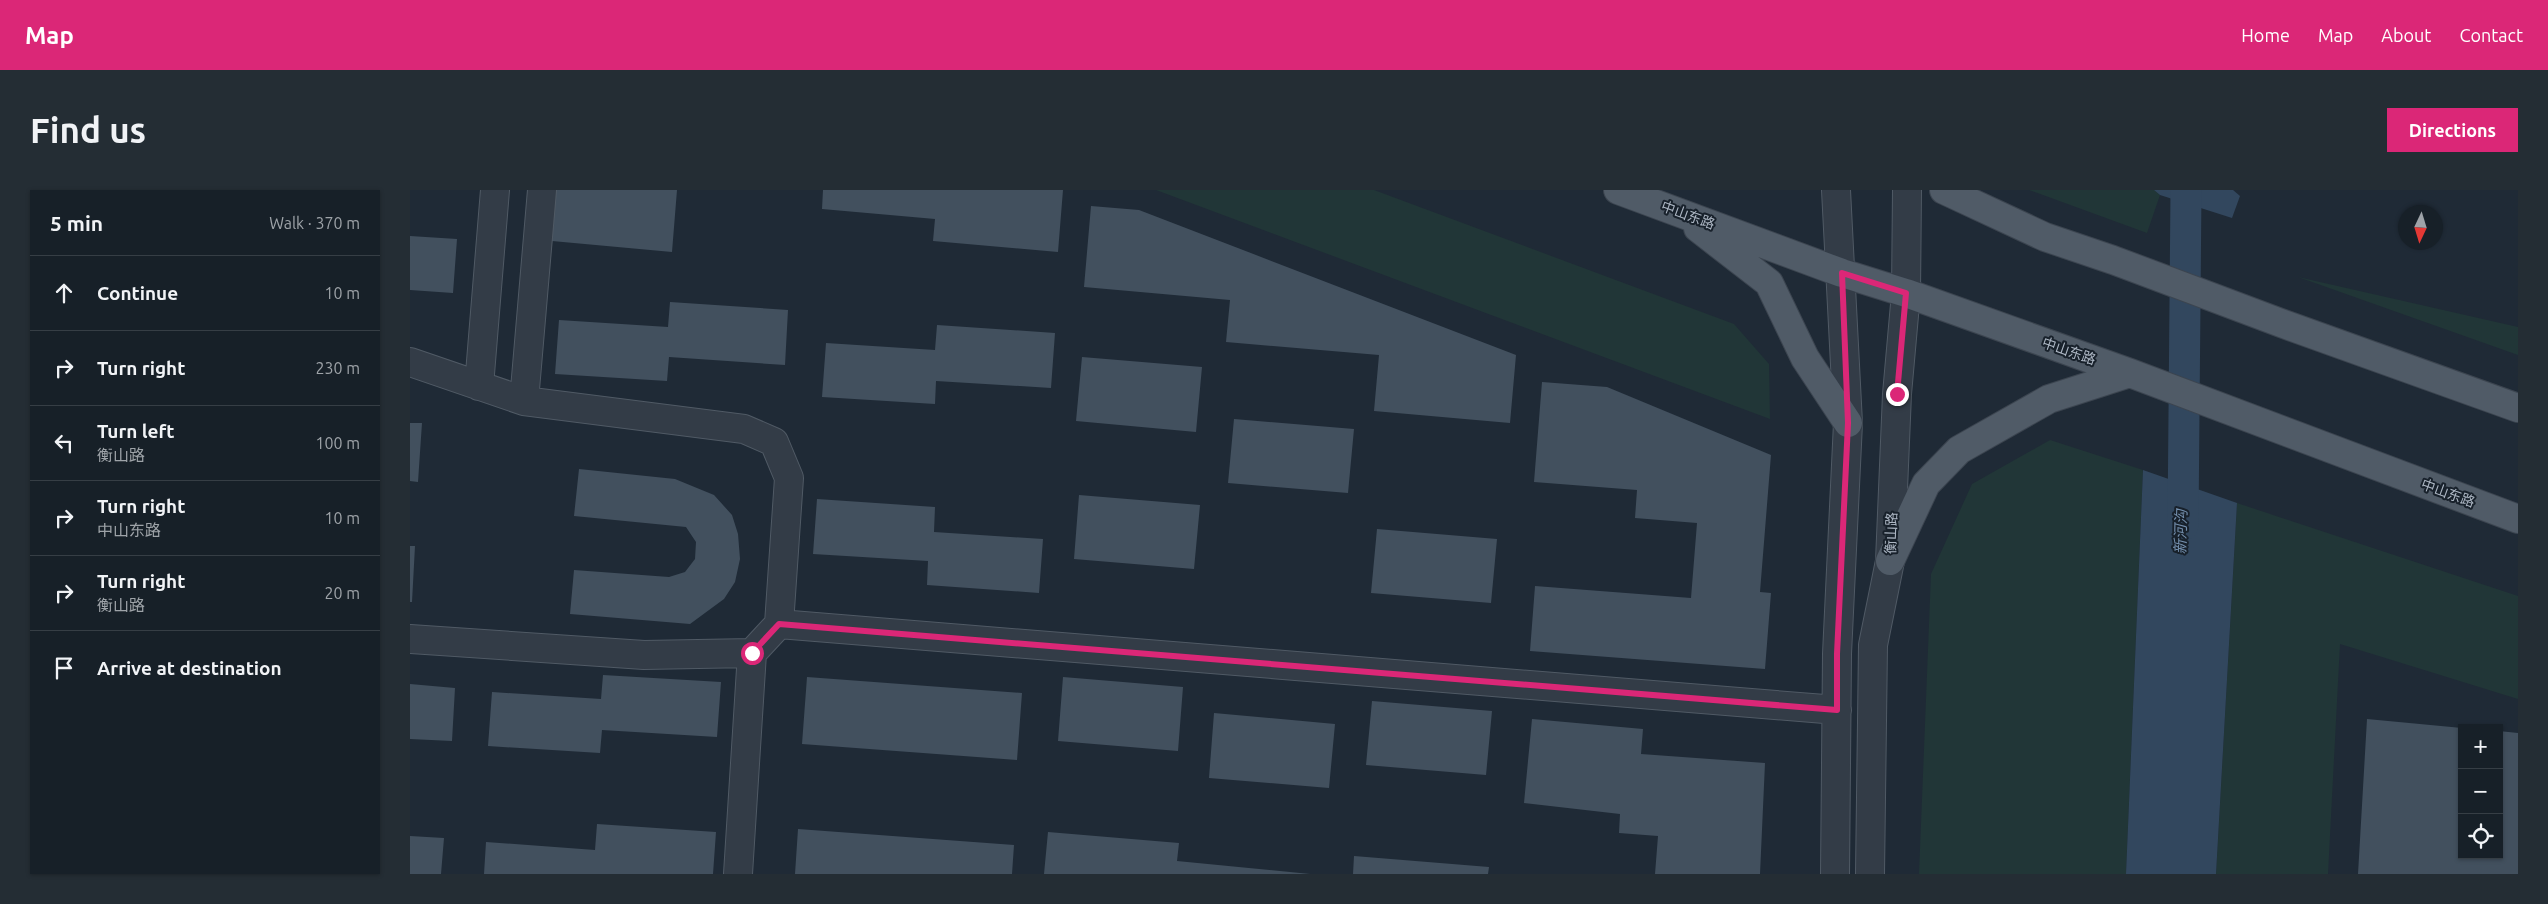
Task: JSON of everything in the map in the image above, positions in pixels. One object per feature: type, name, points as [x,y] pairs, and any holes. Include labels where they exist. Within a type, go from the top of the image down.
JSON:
[{"type":"main road","name":"中山东路","points":[[1618,190],[1842,273],[1906,293],[2130,372],[2518,519]]},
{"type":"main road","points":[[1944,190],[2045,237],[2518,408]]},
{"type":"main road","points":[[1675,210],[1769,283],[1805,358],[1848,423]]},
{"type":"main road","points":[[1890,561],[1926,484],[1959,450],[2049,399],[2130,372]]},
{"type":"street","points":[[479,386],[495,190]]},
{"type":"street","points":[[524,401],[542,190]]},
{"type":"street","points":[[1835,874],[1837,654],[1848,423],[1842,273],[1836,190]]},
{"type":"street","name":"衡山路","points":[[1870,874],[1873,645],[1890,561],[1897,394],[1906,293],[1907,190]]},
{"type":"street","points":[[410,362],[524,401],[744,429],[774,442],[789,478],[779,624],[752,653],[738,874]]},
{"type":"street","points":[[779,624],[1837,710]]},
{"type":"street","points":[[410,639],[644,655],[752,653]]},
{"type":"green space","points":[[1156,190],[1374,190],[1734,324],[1769,364],[1770,419]]},
{"type":"green space","points":[[2029,190],[2154,190],[2160,195],[2147,233]]},
{"type":"green space","points":[[2298,277],[2518,327],[2518,355]]},
{"type":"green space","points":[[2050,440],[2143,470],[2126,874],[1919,874],[1931,574],[1972,484]]},
{"type":"green space","points":[[2237,503],[2518,596],[2518,699],[2340,644],[2328,874],[2216,874]]},
{"type":"water","points":[[2154,190],[2233,190],[2240,196],[2232,218],[2160,195]]},
{"type":"water","points":[[2143,470],[2237,503],[2216,874],[2126,874]]},
{"type":"building","points":[[556,190],[677,190],[672,252],[552,241]]},
{"type":"building","points":[[823,190],[1063,190],[1058,252],[933,241],[935,219],[822,209]]},
{"type":"building","points":[[1091,206],[1139,210],[1516,355],[1510,423],[1374,411],[1379,355],[1226,342],[1230,300],[1084,287]]},
{"type":"building","points":[[410,236],[457,239],[453,293],[410,290]]},
{"type":"building","points":[[670,302],[788,310],[785,365],[669,357],[667,381],[555,374],[559,320],[668,327]]},
{"type":"building","points":[[937,325],[1055,333],[1051,388],[936,381],[935,404],[822,397],[826,343],[935,350]]},
{"type":"building","points":[[1082,357],[1202,367],[1196,432],[1076,421]]},
{"type":"building","points":[[1542,382],[1607,387],[1771,455],[1760,592],[1771,593],[1765,669],[1530,651],[1535,586],[1691,598],[1697,523],[1635,518],[1637,490],[1534,482]]},
{"type":"building","points":[[1234,419],[1354,429],[1348,493],[1228,483]]},
{"type":"building","points":[[410,423],[422,423],[418,482],[410,481]]},
{"type":"building","points":[[579,469],[675,479],[714,495],[732,515],[738,534],[740,559],[735,582],[724,599],[690,624],[570,614],[574,570],[669,577],[685,572],[695,559],[696,542],[686,527],[574,516]]},
{"type":"building","points":[[1079,495],[1200,505],[1194,569],[1074,559]]},
{"type":"building","points":[[817,499],[935,507],[934,532],[1043,539],[1039,593],[927,585],[928,561],[813,554]]},
{"type":"building","points":[[1377,529],[1497,539],[1491,603],[1371,593]]},
{"type":"building","points":[[410,546],[415,546],[412,602],[410,602]]},
{"type":"building","points":[[603,675],[721,682],[717,737],[602,730],[600,753],[488,746],[492,692],[601,699]]},
{"type":"building","points":[[807,677],[1022,693],[1017,760],[802,744]]},
{"type":"building","points":[[1063,677],[1183,687],[1178,751],[1058,741]]},
{"type":"building","points":[[410,684],[455,688],[452,741],[410,739]]},
{"type":"building","points":[[1372,701],[1492,711],[1486,775],[1366,765]]},
{"type":"building","points":[[1214,713],[1335,724],[1329,788],[1209,778]]},
{"type":"building","points":[[1532,719],[1643,729],[1641,754],[1765,763],[1760,874],[1655,874],[1658,836],[1619,833],[1620,814],[1524,803]]},
{"type":"building","points":[[2367,719],[2458,728],[2458,859],[2503,859],[2503,731],[2518,733],[2518,874],[2358,874]]},
{"type":"building","points":[[597,824],[716,832],[713,874],[484,874],[486,842],[595,850]]},
{"type":"building","points":[[798,829],[1014,845],[1012,874],[795,874]]},
{"type":"building","points":[[1048,832],[1179,843],[1177,861],[1310,874],[1044,874]]},
{"type":"building","points":[[410,836],[444,838],[441,874],[410,874]]},
{"type":"building","points":[[1354,856],[1489,867],[1488,874],[1353,874]]},
{"type":"waterway","name":"新河沟","points":[[2183,525],[2186,190]]},
{"type":"route","points":[[752,653],[779,624],[1837,710],[1837,654],[1848,423],[1842,273],[1906,293],[1897,394]]}]
